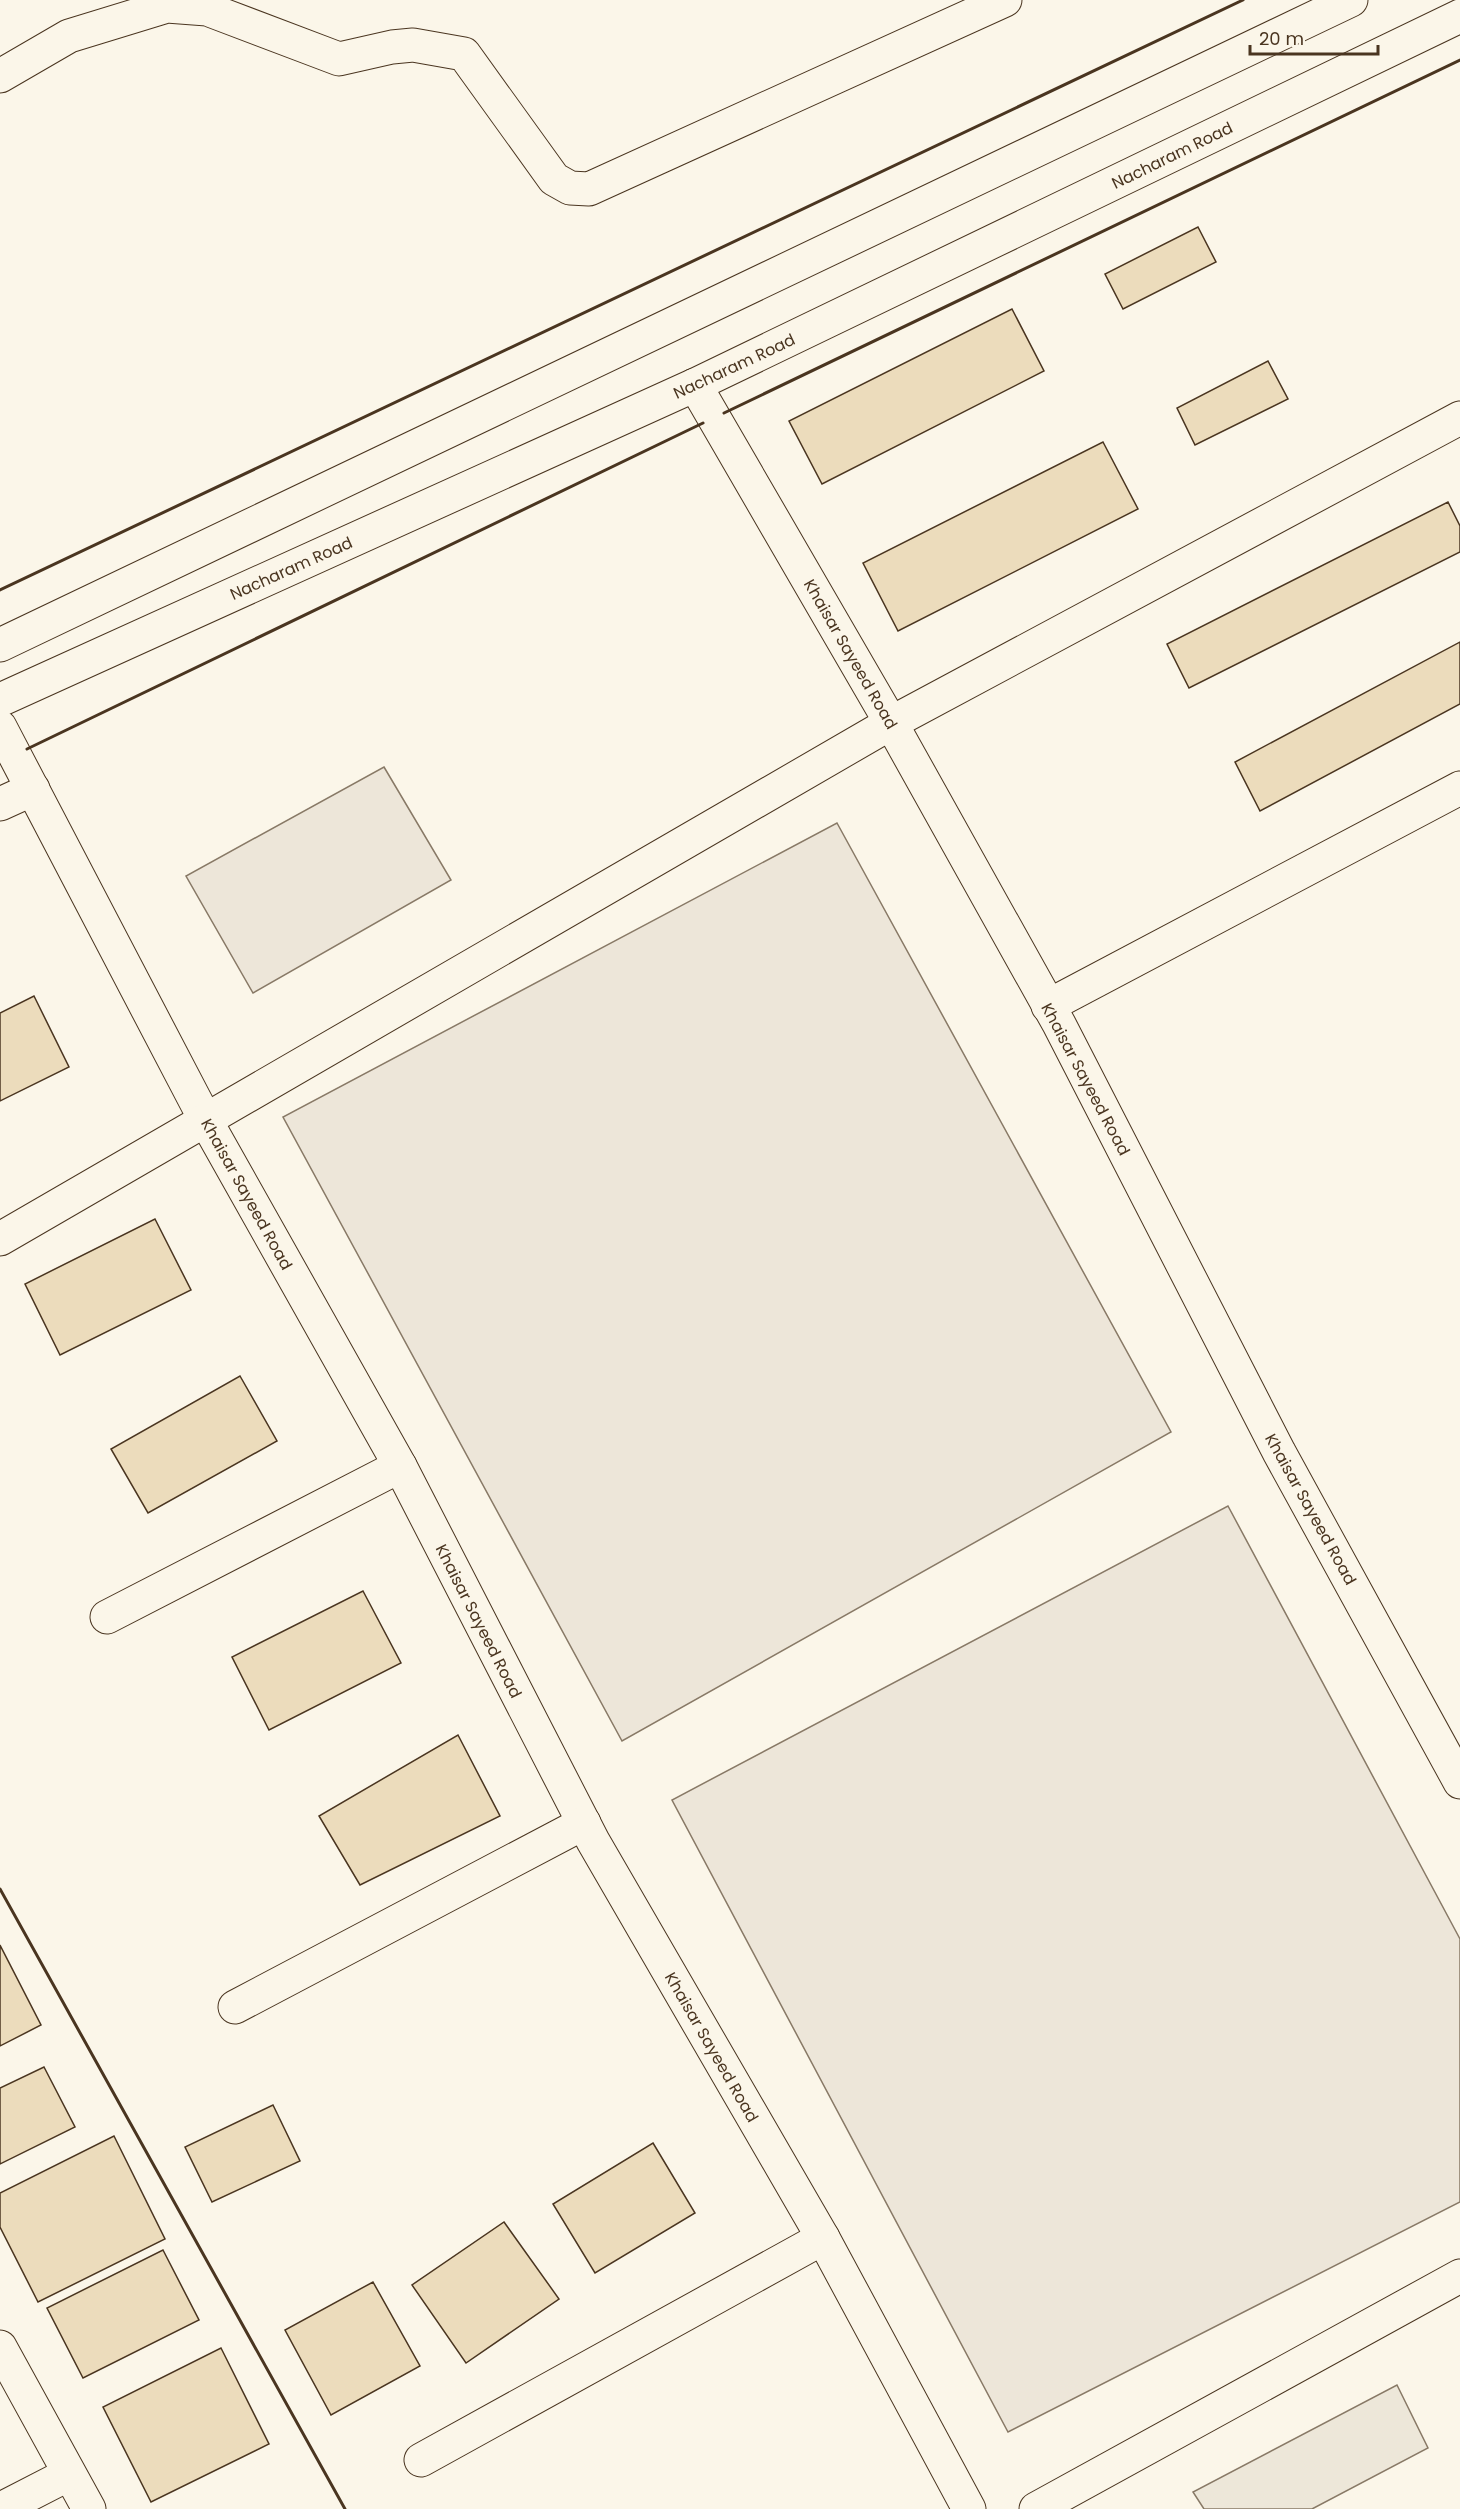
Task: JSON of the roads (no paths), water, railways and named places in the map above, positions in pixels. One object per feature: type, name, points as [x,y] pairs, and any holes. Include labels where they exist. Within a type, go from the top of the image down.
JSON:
[{"type":"main road","points":[[0,76],[69,36],[167,6],[207,9],[339,59],[392,47],[413,45],[435,48],[464,54],[555,179],[570,188],[589,189],[1005,0]]},
{"type":"main road","points":[[0,645],[1350,0]]},
{"type":"main road","name":"Nacharam Road","points":[[0,700],[695,385],[1460,16]]},
{"type":"main road","name":"Khaisar Sayeed Road","points":[[695,385],[891,723],[1048,1006],[1279,1452],[1460,1782]]},
{"type":"main road","points":[[0,1239],[891,723],[1460,418]]},
{"type":"main road","name":"Khaisar Sayeed Road","points":[[0,727],[206,1121],[400,1466],[584,1823],[823,2238],[969,2509]]},
{"type":"main road","points":[[1048,1006],[1460,788]]},
{"type":"main road","points":[[0,804],[33,789]]},
{"type":"main road","points":[[107,1617],[400,1466]]},
{"type":"main road","points":[[235,2007],[584,1823]]},
{"type":"main road","points":[[422,2460],[823,2238]]},
{"type":"main road","points":[[1036,2509],[1460,2276]]},
{"type":"main road","points":[[0,2347],[89,2509]]},
{"type":"main road","points":[[1,2509],[69,2474]]}]
